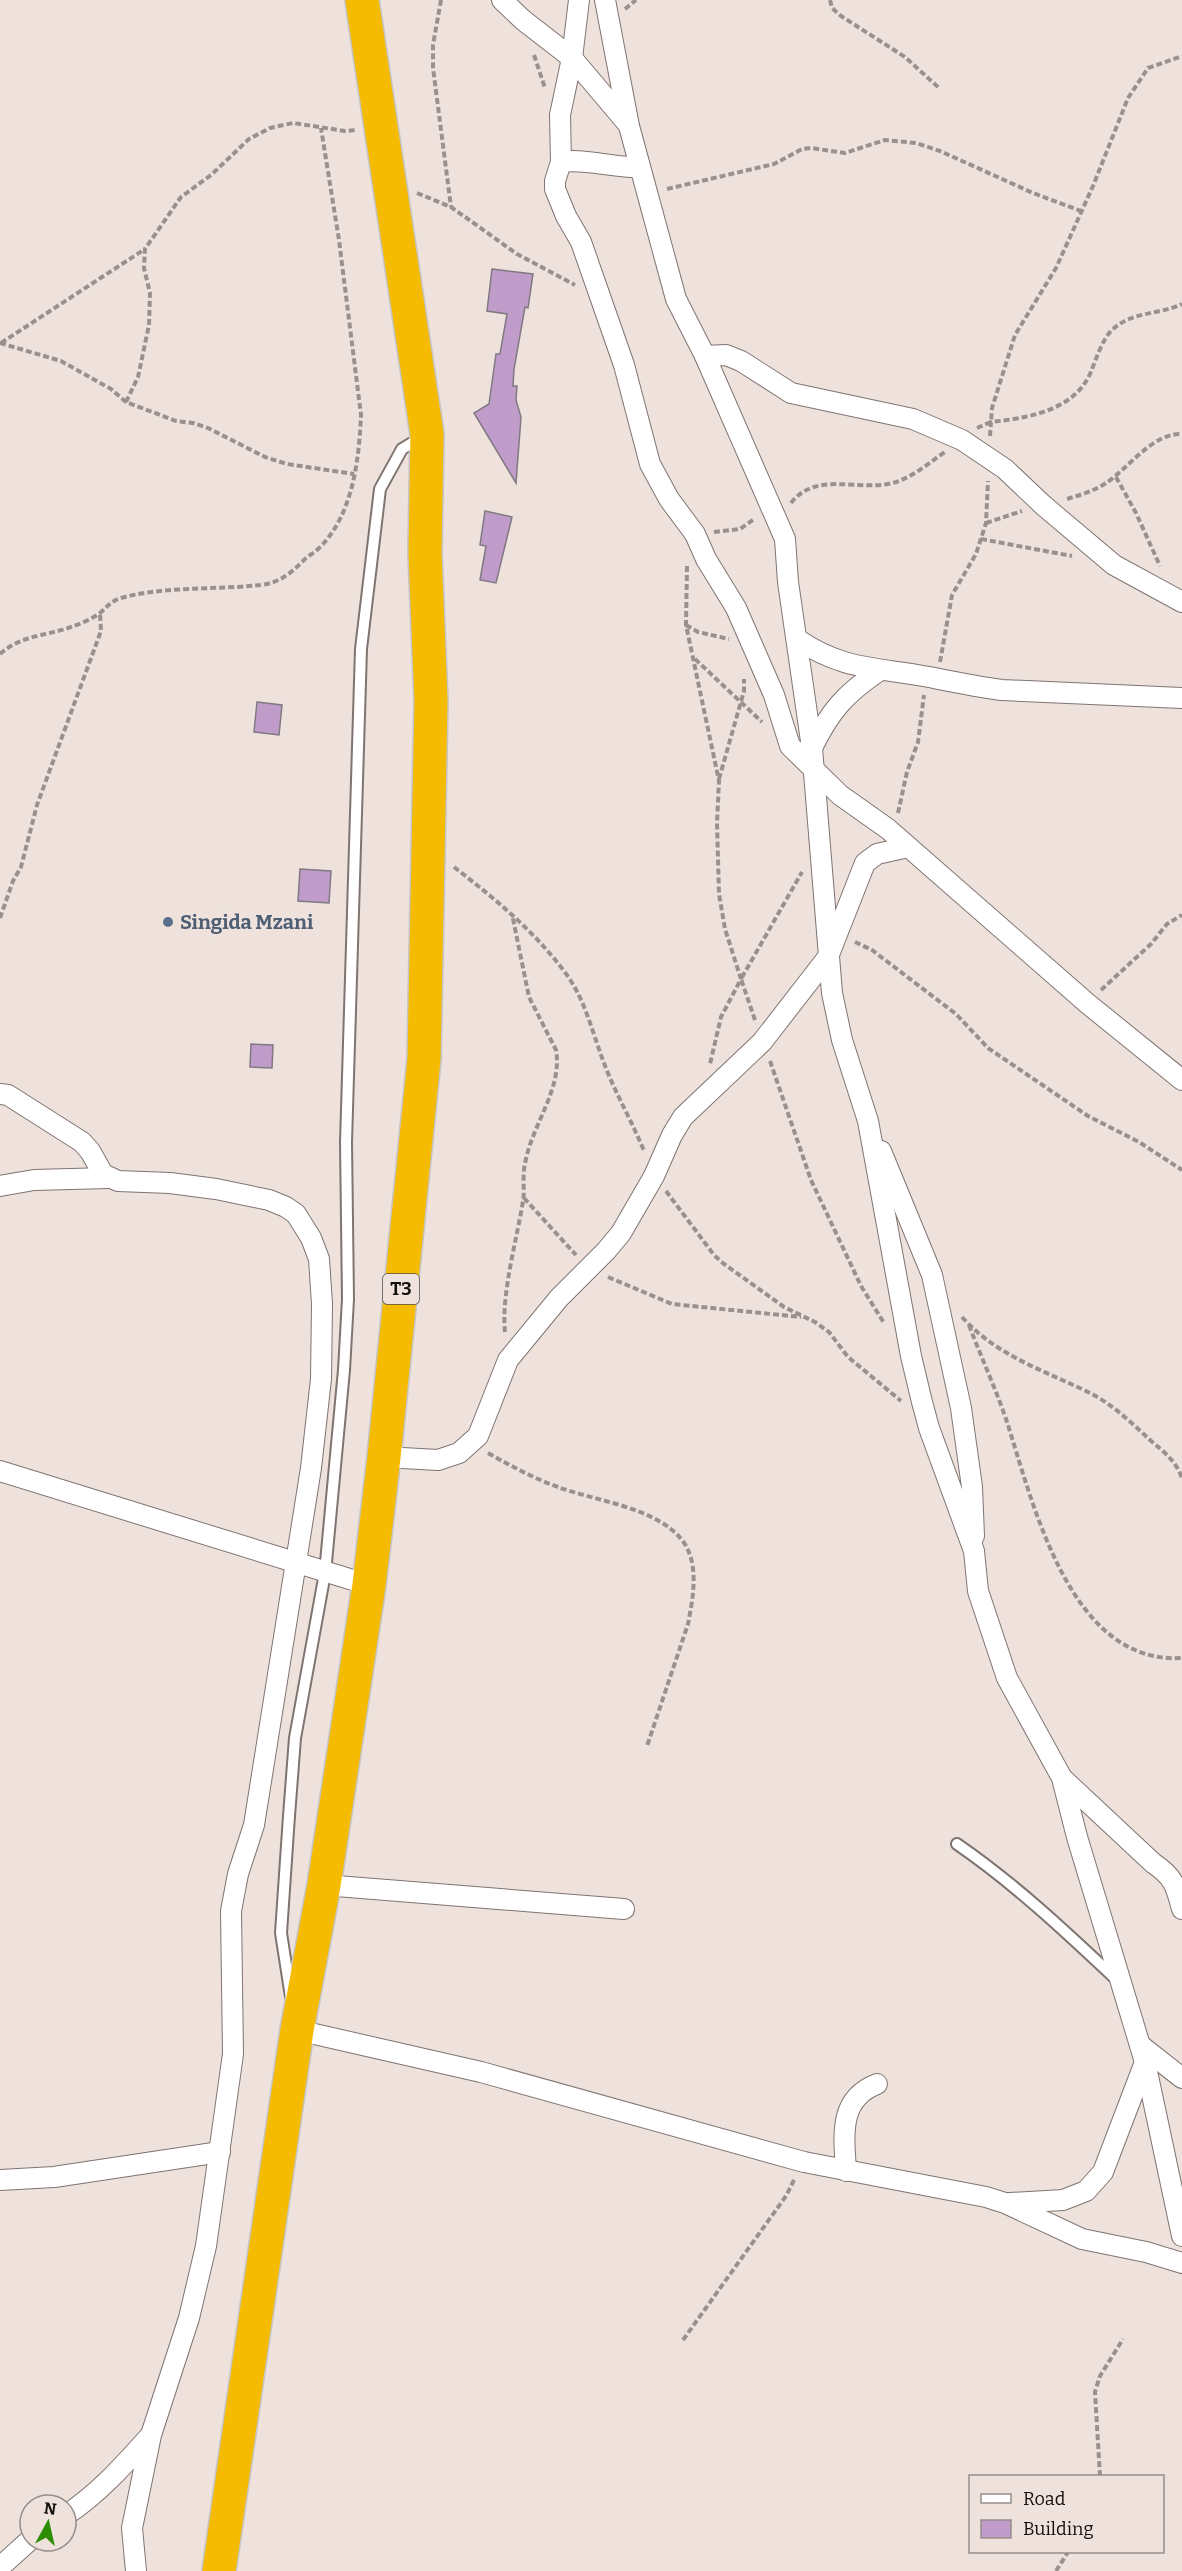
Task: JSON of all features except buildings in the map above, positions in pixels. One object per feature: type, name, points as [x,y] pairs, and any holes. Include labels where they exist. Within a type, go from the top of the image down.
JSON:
[{"type":"highway","name":"T3","points":[[219,2571],[297,2030],[324,1885],[369,1585],[424,1059],[431,701],[425,553],[427,434],[383,127],[362,0]]},
{"type":"street","points":[[502,0],[523,20],[572,58],[629,126]]},
{"type":"street","points":[[579,0],[572,58],[559,128],[561,162],[555,189],[566,216],[581,242],[624,365],[650,464],[677,513],[695,534],[706,559],[736,608],[774,695],[790,746],[812,757],[840,795],[888,829],[1088,1004],[1182,1080]]},
{"type":"street","points":[[605,0],[629,126],[639,167],[649,193],[675,299],[705,356],[785,539],[788,582],[821,841],[832,993],[842,1040],[868,1121],[932,1275],[952,1358],[963,1419],[972,1487],[978,1592],[1007,1678],[1062,1778],[1077,1837],[1143,2053],[1182,2236]]},
{"type":"street","points":[[561,162],[575,161],[639,167]]},
{"type":"street","points":[[705,356],[726,355],[741,361],[790,393],[914,419],[962,440],[991,459],[1114,565],[1180,600]]},
{"type":"street","points":[[797,639],[838,661],[879,671],[1002,690],[1182,698]]},
{"type":"street","points":[[812,757],[828,717],[843,698],[879,671]]},
{"type":"street","points":[[384,1457],[438,1460],[459,1453],[471,1444],[482,1428],[508,1360],[530,1331],[621,1233],[654,1176],[672,1135],[683,1117],[762,1042],[828,957],[866,863],[877,854],[908,847]]},
{"type":"street","points":[[3,1091],[82,1142],[90,1150],[99,1170],[108,1178]]},
{"type":"street","points":[[868,1121],[911,1356],[929,1428],[974,1551]]},
{"type":"street","points":[[0,1186],[34,1180],[108,1178],[118,1181],[170,1183],[269,1200],[296,1214],[311,1238],[319,1258],[322,1304],[321,1379],[311,1468],[254,1826],[238,1874],[231,1911],[233,2054],[220,2152],[206,2246],[189,2318],[151,2435],[132,2528],[136,2571]]},
{"type":"street","points":[[0,1471],[325,1574],[369,1585]]},
{"type":"street","points":[[1062,1778],[1166,1872],[1174,1881],[1182,1909]]},
{"type":"street","points":[[324,1885],[624,1909]]},
{"type":"street","points":[[297,2030],[481,2072],[804,2162],[986,2197],[1005,2203],[1082,2240],[1146,2252],[1182,2263]]},
{"type":"street","points":[[1143,2053],[1182,2078]]},
{"type":"street","points":[[1005,2203],[1063,2200],[1086,2191],[1103,2172],[1143,2053]]},
{"type":"street","points":[[846,2171],[845,2123],[849,2108],[862,2090],[877,2084]]},
{"type":"street","points":[[0,2180],[54,2177],[220,2152]]},
{"type":"street","points":[[78,2507],[119,2470],[151,2435]]},
{"type":"street","points":[[0,2567],[18,2551]]},
{"type":"lane","points":[[297,2030],[281,1933],[295,1738],[325,1574],[344,1370],[348,1299],[346,1142],[361,649],[380,489],[402,449],[427,434]]},
{"type":"lane","points":[[957,1844],[1028,1899],[1122,1984]]},
{"type":"path","points":[[441,0],[433,45],[433,68],[451,207]]},
{"type":"path","points":[[830,0],[832,8],[841,16],[905,57],[939,88]]},
{"type":"path","points":[[523,20],[559,128]]},
{"type":"path","points":[[991,422],[992,408],[1015,335],[1056,268],[1133,88],[1142,81],[1148,68],[1182,56]]},
{"type":"path","points":[[1,343],[145,249],[181,197],[211,176],[249,139],[270,128],[286,124],[345,131],[383,127]]},
{"type":"path","points":[[0,654],[12,644],[35,635],[69,628],[100,613],[105,607],[122,597],[175,590],[264,585],[294,572],[330,534],[342,513],[354,474],[360,444],[361,415],[339,240],[321,128]]},
{"type":"path","points":[[649,193],[774,164],[802,149],[811,148],[845,153],[885,140],[916,144],[940,151],[1034,193],[1081,211]]},
{"type":"path","points":[[391,182],[451,207],[518,254],[560,276],[602,303]]},
{"type":"path","points":[[126,402],[138,377],[149,325],[150,293],[144,268],[145,249]]},
{"type":"path","points":[[777,523],[798,495],[808,488],[838,484],[886,485],[902,481],[977,428],[991,422],[1020,418],[1063,405],[1086,381],[1112,330],[1130,318],[1182,304]]},
{"type":"path","points":[[1,343],[61,361],[111,389],[126,402],[176,421],[208,428],[265,457],[287,464],[354,474]]},
{"type":"path","points":[[986,523],[1084,494],[1116,477],[1150,447],[1169,435],[1182,434]]},
{"type":"path","points":[[888,829],[900,810],[907,772],[918,742],[920,715],[932,678],[952,595],[976,554],[986,523],[987,482],[991,459]]},
{"type":"path","points":[[1116,477],[1137,513],[1155,558],[1180,600]]},
{"type":"path","points":[[719,781],[686,625],[687,562],[695,534],[740,529],[753,521],[767,502]]},
{"type":"path","points":[[981,539],[1114,565]]},
{"type":"path","points":[[0,918],[13,881],[21,867],[37,805],[101,631],[100,613]]},
{"type":"path","points":[[686,625],[698,632],[751,643]]},
{"type":"path","points":[[694,658],[740,703],[790,746]]},
{"type":"path","points":[[740,703],[719,781],[717,823],[719,894],[725,928],[762,1042],[811,1180],[861,1286],[885,1324]]},
{"type":"path","points":[[705,1096],[721,1017],[821,841]]},
{"type":"path","points":[[428,846],[511,912],[565,971],[580,995],[615,1091],[632,1121],[654,1176],[714,1255],[762,1293],[829,1332],[848,1357],[887,1388],[929,1428]]},
{"type":"path","points":[[508,1360],[504,1324],[510,1269],[523,1198],[524,1164],[553,1086],[557,1059],[556,1050],[529,997],[511,912]]},
{"type":"path","points":[[1088,1004],[1115,975],[1150,944],[1167,924],[1182,915]]},
{"type":"path","points":[[838,935],[872,950],[956,1014],[988,1048],[1008,1062],[1088,1116],[1139,1142],[1182,1170]]},
{"type":"path","points":[[523,1198],[588,1268],[672,1304],[804,1318]]},
{"type":"path","points":[[957,1312],[999,1350],[1036,1370],[1090,1393],[1110,1407],[1140,1430],[1177,1465],[1182,1478]]},
{"type":"path","points":[[969,1325],[1005,1416],[1032,1506],[1084,1610],[1102,1629],[1125,1645],[1152,1657],[1182,1658]]},
{"type":"path","points":[[471,1444],[532,1477],[582,1495],[627,1507],[654,1519],[682,1540],[692,1568],[694,1587],[692,1604],[688,1624],[647,1746]]},
{"type":"path","points":[[683,2340],[786,2196],[804,2162]]},
{"type":"path","points":[[1100,2475],[1095,2392],[1100,2376],[1123,2339]]},
{"type":"path","points":[[1056,2571],[1067,2553]]},
{"type":"place","name":"Singida Mzani","points":[[168,922]]}]
